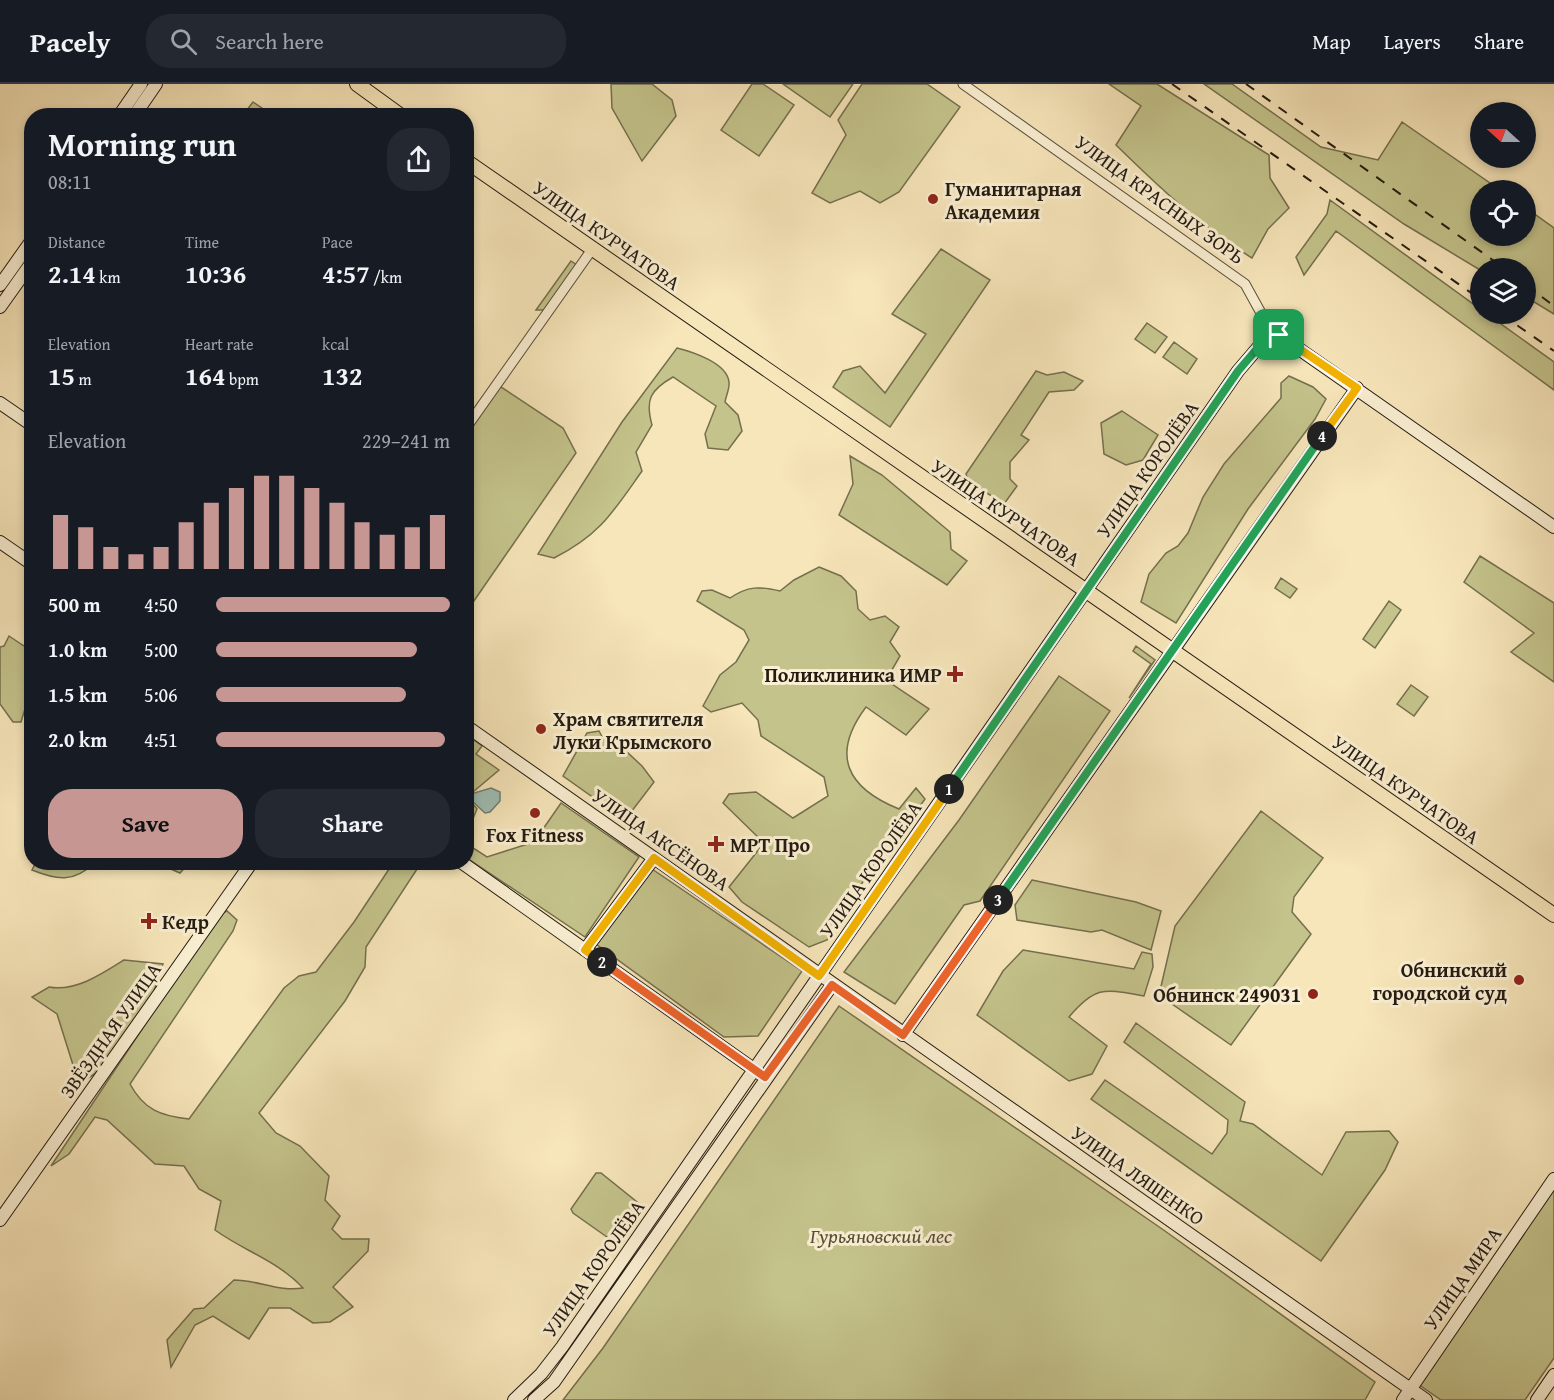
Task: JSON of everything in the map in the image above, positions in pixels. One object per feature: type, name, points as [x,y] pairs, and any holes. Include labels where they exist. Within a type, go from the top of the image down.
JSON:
[{"type":"main road","points":[[124,108],[141,84]]},
{"type":"main road","points":[[140,108],[156,84]]},
{"type":"main road","points":[[357,84],[391,108]]},
{"type":"main road","name":"УЛИЦА КУРЧАТОВА","points":[[474,166],[1554,915]]},
{"type":"main road","points":[[0,285],[24,251]]},
{"type":"main road","points":[[0,307],[24,273]]},
{"type":"main road","name":"УЛИЦА КРАСНЫХ ЗОРЬ","points":[[1279,335],[1554,527]]},
{"type":"main road","name":"УЛИЦА КОРОЛЁВА","points":[[514,1400],[541,1374],[562,1347],[1257,346],[1268,336],[1279,335]]},
{"type":"main road","points":[[903,1035],[1357,388]]},
{"type":"main road","points":[[0,403],[24,420]]},
{"type":"main road","points":[[0,542],[24,558]]},
{"type":"main road","name":"УЛИЦА АКСЁНОВА","points":[[474,732],[832,985]]},
{"type":"main road","points":[[585,950],[654,858]]},
{"type":"main road","name":"ЗВЁЗДНАЯ УЛИЦА","points":[[0,1220],[246,870]]},
{"type":"main road","points":[[472,870],[765,1077]]},
{"type":"main road","name":"УЛИЦА КОРОЛЁВА","points":[[534,1400],[554,1382],[765,1077],[832,985]]},
{"type":"main road","name":"УЛИЦА ЛЯШЕНКО","points":[[832,985],[1424,1398]]},
{"type":"main road","name":"УЛИЦА МИРА","points":[[1403,1400],[1554,1179]]},
{"type":"main road","points":[[1537,1400],[1554,1375]]},
{"type":"street","name":"УЛИЦА КРАСНЫХ ЗОРЬ","points":[[963,84],[1245,284],[1261,313],[1279,335]]},
{"type":"street","points":[[474,417],[593,248]]},
{"type":"green space","points":[[611,84],[652,84],[672,100],[676,116],[642,161],[612,108]]},
{"type":"green space","points":[[752,84],[763,84],[794,105],[759,156],[721,130]]},
{"type":"green space","points":[[783,84],[853,84],[830,117]]},
{"type":"green space","points":[[862,84],[927,84],[960,107],[899,192],[880,203],[860,191],[830,203],[812,193],[846,135],[838,120]]},
{"type":"green space","points":[[1109,84],[1157,84],[1269,155],[1270,178],[1289,208],[1268,229],[1252,258],[1198,220],[1116,145],[1141,106]]},
{"type":"green space","points":[[1204,84],[1232,84],[1321,147],[1378,160],[1402,122],[1486,180],[1470,180],[1470,246],[1536,246],[1536,215],[1554,228],[1554,314],[1536,303],[1536,258],[1470,258],[1470,264],[1404,224]]},
{"type":"green space","points":[[253,102],[262,108],[248,108]]},
{"type":"green space","points":[[1330,200],[1470,302],[1470,324],[1501,324],[1554,362],[1554,390],[1336,231],[1304,275],[1296,257],[1327,214]]},
{"type":"green space","points":[[941,249],[990,280],[890,427],[833,387],[843,371],[860,366],[885,393],[926,334],[892,314]]},
{"type":"green space","points":[[571,261],[577,265],[544,310],[536,310]]},
{"type":"green space","points":[[1147,323],[1167,337],[1155,353],[1135,339]]},
{"type":"green space","points":[[1174,342],[1197,359],[1187,374],[1163,357]]},
{"type":"green space","points":[[677,348],[708,359],[727,375],[729,382],[725,402],[738,415],[742,431],[728,450],[708,448],[705,434],[716,406],[673,377],[659,386],[651,396],[649,409],[652,425],[636,452],[642,471],[614,510],[594,531],[570,549],[554,558],[538,554],[622,422]]},
{"type":"green space","points":[[1036,371],[1047,375],[1064,372],[1083,381],[1074,390],[1049,392],[1021,435],[1029,440],[1010,462],[1010,479],[1017,486],[1004,504],[968,481],[966,474]]},
{"type":"green space","points":[[1289,376],[1313,387],[1326,399],[1315,419],[1248,509],[1176,623],[1141,602],[1149,574],[1166,553],[1178,546],[1188,533],[1203,497],[1224,464],[1281,398],[1281,383]]},
{"type":"green space","points":[[498,385],[563,428],[576,453],[474,601],[474,421]]},
{"type":"green space","points":[[1122,411],[1158,435],[1143,460],[1126,465],[1104,454],[1101,423]]},
{"type":"green space","points":[[850,456],[882,475],[950,532],[951,549],[967,561],[947,585],[839,515],[853,484]]},
{"type":"green space","points":[[1480,556],[1554,603],[1554,682],[1511,652],[1534,633],[1464,582]]},
{"type":"green space","points":[[819,567],[841,576],[856,591],[858,609],[870,620],[885,616],[899,627],[890,642],[900,656],[886,680],[929,709],[906,735],[866,707],[855,724],[849,740],[847,755],[856,780],[881,801],[899,809],[916,788],[925,799],[910,820],[893,833],[827,940],[809,947],[742,902],[729,887],[764,843],[723,803],[729,794],[756,792],[793,818],[828,796],[824,777],[761,736],[758,720],[742,703],[711,712],[703,706],[720,675],[736,662],[749,640],[744,630],[697,601],[702,591],[712,590],[730,598],[742,591],[754,588],[780,591],[794,580]]},
{"type":"green space","points":[[1281,578],[1297,589],[1290,598],[1275,588]]},
{"type":"green space","points":[[1389,601],[1401,610],[1375,648],[1363,639]]},
{"type":"green space","points":[[9,636],[24,646],[24,712],[21,722],[13,722],[0,704],[0,647],[4,646]]},
{"type":"green space","points":[[1136,646],[1155,660],[1129,698],[1151,664],[1133,651]]},
{"type":"green space","points":[[1059,676],[1110,711],[980,901],[964,905],[895,1004],[844,972],[959,820]]},
{"type":"green space","points":[[1411,685],[1428,697],[1414,716],[1397,704]]},
{"type":"green space","points":[[599,731],[606,744],[614,740],[642,766],[654,782],[625,820],[563,776],[587,733]]},
{"type":"green space","points":[[474,740],[482,746],[476,754],[499,770],[474,791]]},
{"type":"green space","points":[[561,803],[639,857],[585,937],[474,863],[474,849],[487,857],[534,842]]},
{"type":"green space","points":[[1261,811],[1323,858],[1294,897],[1292,912],[1311,934],[1231,1045],[1159,995],[1175,926]]},
{"type":"green space","points":[[652,869],[802,971],[758,1036],[724,1037],[596,944]]},
{"type":"green space","points":[[32,870],[85,870],[72,877],[49,876]]},
{"type":"green space","points":[[388,870],[416,870],[366,947],[365,967],[345,1001],[259,1113],[276,1133],[300,1146],[329,1176],[325,1200],[340,1216],[332,1229],[342,1239],[369,1239],[368,1251],[333,1287],[353,1307],[330,1322],[313,1323],[290,1308],[269,1308],[249,1339],[213,1316],[195,1325],[171,1367],[167,1340],[194,1309],[204,1308],[234,1280],[285,1288],[303,1288],[283,1270],[215,1230],[221,1201],[199,1189],[184,1166],[155,1164],[107,1120],[95,1117],[69,1154],[51,1166],[218,915],[227,911],[237,920],[233,931],[130,1084],[147,1106],[170,1116],[189,1119],[284,988],[299,976],[316,972],[354,922]]},
{"type":"green space","points":[[1032,880],[1136,902],[1161,911],[1151,950],[1102,930],[1091,932],[1017,920],[1015,905]]},
{"type":"green space","points":[[1023,950],[1134,969],[1142,952],[1152,954],[1153,967],[1144,996],[1110,991],[1094,994],[1069,1017],[1107,1046],[1092,1074],[1069,1081],[977,1015],[1003,971]]},
{"type":"green space","points":[[124,960],[163,964],[153,994],[104,1068],[79,1084],[57,1014],[32,997],[49,987],[69,987],[88,981]]},
{"type":"green space","name":"Гурьяновский лес","points":[[839,1006],[1165,1231],[1375,1382],[1365,1400],[563,1400],[603,1348]]},
{"type":"green space","points":[[1136,1023],[1245,1102],[1240,1121],[1253,1124],[1322,1175],[1346,1132],[1389,1131],[1398,1142],[1385,1170],[1321,1261],[1091,1099],[1105,1080],[1212,1154],[1227,1133],[1228,1120],[1124,1042]]},
{"type":"green space","points":[[596,1173],[601,1173],[642,1206],[618,1240],[614,1242],[573,1213],[571,1209]]},
{"type":"green space","points":[[1554,1189],[1554,1358],[1525,1400],[1441,1400],[1418,1384]]},
{"type":"water","points":[[491,788],[500,792],[500,801],[490,812],[485,813],[474,803],[474,793]]},
{"type":"railway","points":[[1172,84],[1470,292]]},
{"type":"railway","points":[[1246,84],[1490,258]]},
{"type":"railway","points":[[1536,292],[1554,306]]},
{"type":"railway","points":[[1515,324],[1554,351]]},
{"type":"place","name":"Гуманитарная Академия","points":[[933,199]]},
{"type":"place","name":"Поликлиника ИМР","points":[[955,674]]},
{"type":"place","name":"Храм святителя Луки Крымского","points":[[541,729]]},
{"type":"place","name":"Fox Fitness","points":[[535,813]]},
{"type":"place","name":"МРТ Про","points":[[716,844]]},
{"type":"place","name":"Кедр","points":[[149,921]]},
{"type":"place","name":"Обнинский городской суд","points":[[1519,980]]},
{"type":"place","name":"Обнинск 249031","points":[[1313,994]]},
{"type":"route","points":[[1279,335],[1357,388],[903,1035],[832,985],[765,1077],[585,950],[654,858],[819,976],[1238,371],[1257,346],[1268,336],[1279,335]]}]
